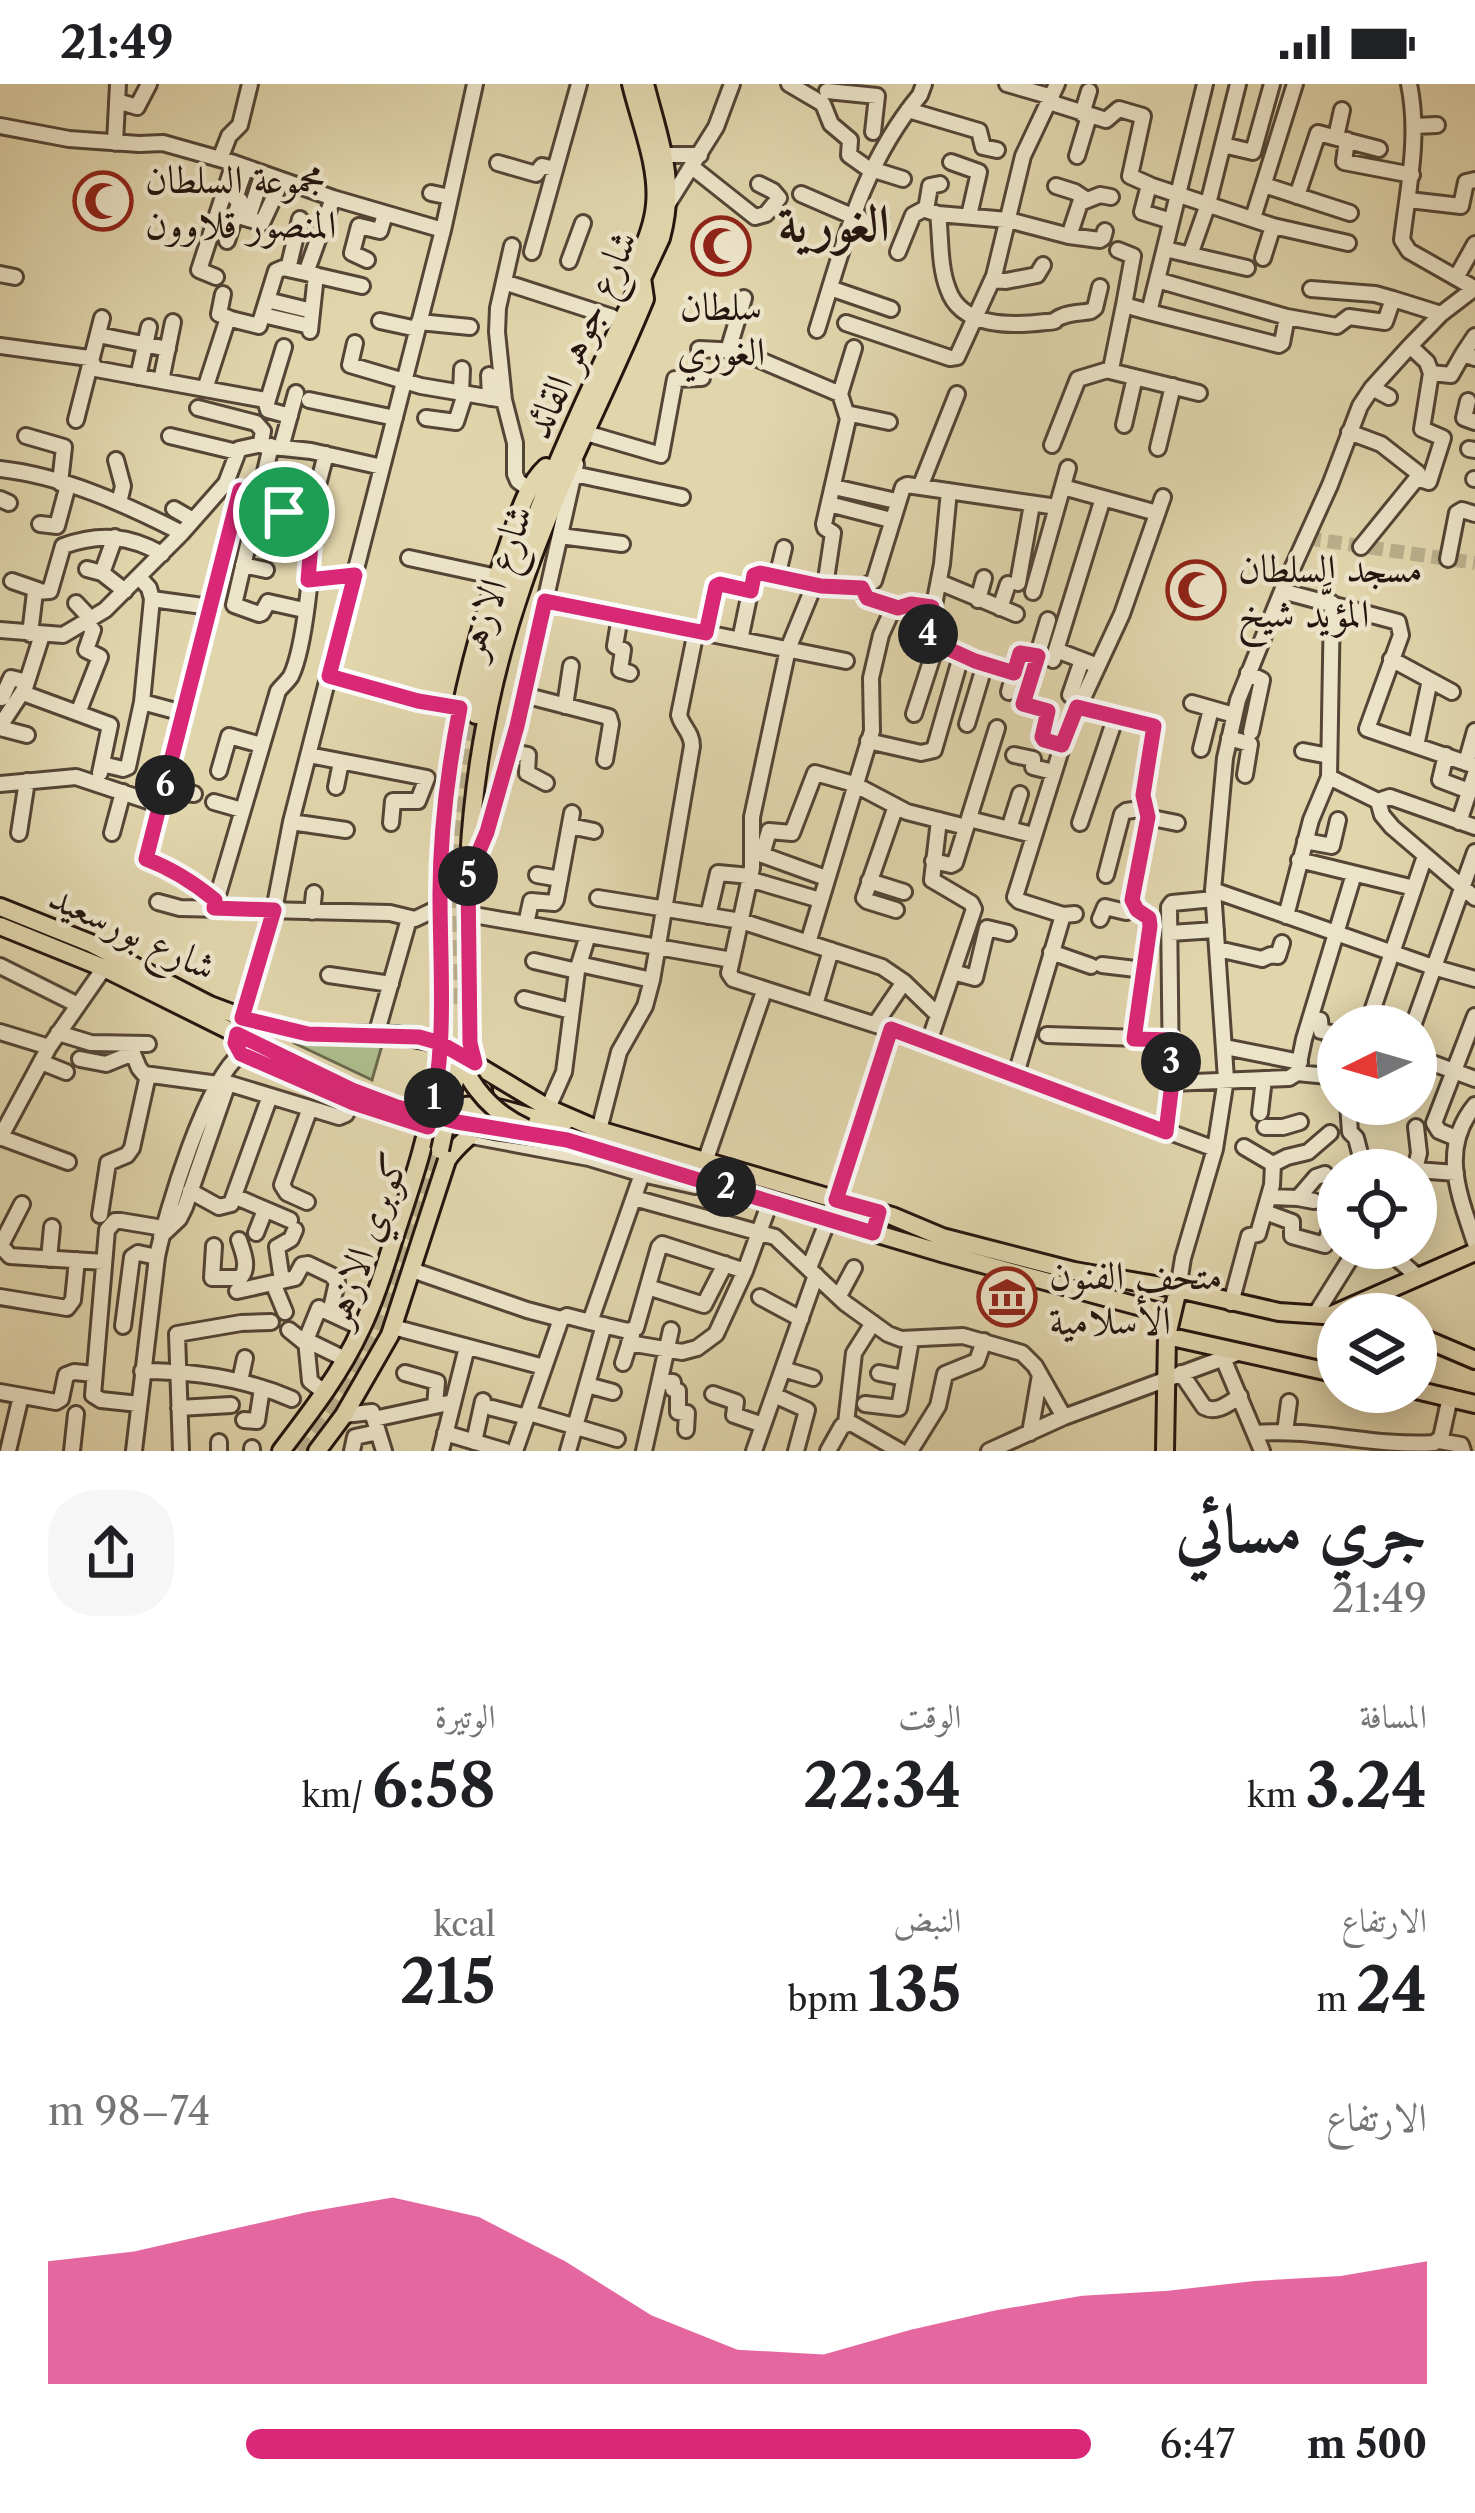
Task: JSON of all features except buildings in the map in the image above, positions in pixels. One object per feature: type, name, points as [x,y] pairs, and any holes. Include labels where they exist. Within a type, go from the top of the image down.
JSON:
[{"type":"main road","name":"شارع جوهر القائد","points":[[550,468],[632,277],[656,202],[631,84]]},
{"type":"main road","name":"شارع جوهر القائد","points":[[550,468],[661,238],[669,202],[645,84]]},
{"type":"main road","name":"شارع الازهر","points":[[486,1105],[470,1043],[468,877],[479,763],[496,674],[537,543],[645,299],[642,278]]},
{"type":"main road","name":"شارع الازهر","points":[[281,1451],[362,1328],[429,1123],[443,1031],[440,908],[446,795],[460,708],[497,577],[536,477],[550,468]]},
{"type":"main road","name":"كوبري الازهر","points":[[317,1449],[381,1332],[449,1115],[459,1046],[459,861],[474,725],[501,611],[550,468]]},
{"type":"main road","name":"كوبري الازهر","points":[[292,1451],[328,1404],[373,1328],[432,1147],[449,1045],[450,861],[464,737],[503,582],[550,468]]},
{"type":"main road","name":"شارع بورسعيد","points":[[0,907],[90,944],[240,1026],[309,1070],[374,1099],[419,1114],[567,1140]]},
{"type":"main road","name":"شارع بورسعيد","points":[[0,926],[240,1026],[308,1034],[443,1031],[475,1063],[573,1120],[905,1220],[942,1237],[1074,1271],[1279,1312],[1317,1314]]},
{"type":"main road","points":[[443,1031],[473,1087],[492,1108],[523,1126],[647,1170],[726,1187],[1171,1315]]},
{"type":"main road","points":[[317,1449],[344,1415],[393,1327],[447,1160],[480,1126],[486,1105]]},
{"type":"main road","points":[[429,1123],[448,1109],[486,1105],[551,1121],[573,1120]]},
{"type":"main road","points":[[589,1158],[582,1150],[582,1140],[599,1130]]},
{"type":"main road","points":[[873,1233],[879,1212]]},
{"type":"main road","points":[[1378,1293],[1475,1247]]},
{"type":"main road","points":[[1165,1451],[1175,1376],[1167,1336],[1178,1289]]},
{"type":"main road","points":[[1167,1336],[1232,1355],[1317,1370]]},
{"type":"main road","points":[[1437,1344],[1475,1360]]},
{"type":"main road","points":[[1437,1394],[1475,1404]]},
{"type":"street","points":[[116,88],[137,107],[149,84]]},
{"type":"street","points":[[248,212],[235,198],[230,136],[239,125],[250,84]]},
{"type":"street","points":[[240,1026],[274,910],[291,822],[456,194],[476,84]]},
{"type":"street","points":[[532,251],[579,84]]},
{"type":"street","points":[[669,202],[716,127],[732,84]]},
{"type":"street","points":[[789,84],[826,93],[870,89],[878,99],[873,132]]},
{"type":"street","points":[[817,330],[871,170],[924,84]]},
{"type":"street","points":[[1006,84],[1052,94],[1085,115],[1106,120],[1114,110],[1123,109],[1143,116],[1130,176],[1273,226],[1348,242]]},
{"type":"street","points":[[1149,312],[1204,84]]},
{"type":"street","points":[[1190,255],[1238,84]]},
{"type":"street","points":[[1223,145],[1253,152],[1272,84]]},
{"type":"street","points":[[1253,218],[1295,84]]},
{"type":"street","points":[[1178,1289],[1215,1149],[1226,1079],[1213,894],[1234,716],[1282,591],[1372,388],[1441,314],[1475,288],[1403,244],[1412,175],[1413,85]]},
{"type":"street","points":[[115,142],[116,88]]},
{"type":"street","points":[[1077,156],[1089,92]]},
{"type":"street","points":[[826,93],[828,110],[822,122],[848,138],[849,155],[871,170],[903,179]]},
{"type":"street","points":[[846,322],[957,357],[992,280],[1023,156],[1052,94]]},
{"type":"street","points":[[908,110],[979,130],[983,147],[998,150]]},
{"type":"street","points":[[1342,110],[1344,162],[1412,175]]},
{"type":"street","points":[[1414,126],[1437,125]]},
{"type":"street","points":[[0,127],[39,136],[160,142],[443,230]]},
{"type":"street","points":[[1297,196],[1317,134],[1379,149]]},
{"type":"street","points":[[663,155],[696,161],[755,217],[766,214],[778,199],[759,184]]},
{"type":"street","points":[[951,162],[980,172],[969,216]]},
{"type":"street","points":[[216,277],[200,270],[233,163]]},
{"type":"street","points":[[498,163],[536,174],[543,165],[556,169]]},
{"type":"street","points":[[248,212],[263,173]]},
{"type":"street","points":[[227,241],[282,179]]},
{"type":"street","points":[[1409,200],[1461,206],[1466,182],[1475,180]]},
{"type":"street","points":[[940,184],[930,187],[944,279],[954,304],[973,317],[989,323],[1053,322],[1091,311],[1100,287]]},
{"type":"street","points":[[1150,185],[1142,212],[1172,221]]},
{"type":"street","points":[[1264,185],[1350,212]]},
{"type":"street","points":[[1056,186],[1087,200]]},
{"type":"street","points":[[431,193],[456,194]]},
{"type":"street","points":[[800,194],[868,223],[881,219]]},
{"type":"street","points":[[1069,236],[1080,203],[1111,196]]},
{"type":"street","points":[[205,389],[227,321],[262,314],[311,323],[311,274],[333,197]]},
{"type":"street","points":[[898,252],[913,215],[932,211],[1008,220],[1100,240],[1105,231]]},
{"type":"street","points":[[367,260],[352,254],[359,226],[380,231],[386,214]]},
{"type":"street","points":[[288,269],[300,219]]},
{"type":"street","points":[[568,260],[583,224]]},
{"type":"street","points":[[1264,258],[1273,226]]},
{"type":"street","points":[[1456,278],[1475,244]]},
{"type":"street","points":[[497,399],[497,332],[512,247]]},
{"type":"street","points":[[1165,249],[1247,268]]},
{"type":"street","points":[[1110,371],[1133,258],[1118,250]]},
{"type":"street","points":[[992,280],[1037,274],[1043,265]]},
{"type":"street","points":[[262,314],[278,268],[362,286]]},
{"type":"street","points":[[1157,280],[1287,317],[1337,326],[1347,318],[1350,294]]},
{"type":"street","points":[[504,282],[613,317]]},
{"type":"street","points":[[830,288],[891,309]]},
{"type":"street","points":[[1320,323],[1318,289],[1375,294],[1441,314]]},
{"type":"street","points":[[223,294],[219,314],[231,319]]},
{"type":"street","points":[[730,344],[744,298]]},
{"type":"street","points":[[1347,318],[1385,322],[1394,299]]},
{"type":"street","points":[[1124,305],[1279,346],[1287,317]]},
{"type":"street","points":[[262,314],[277,332]]},
{"type":"street","points":[[76,420],[101,318]]},
{"type":"street","points":[[380,321],[470,327]]},
{"type":"street","points":[[161,381],[173,322]]},
{"type":"street","points":[[138,376],[149,327]]},
{"type":"street","points":[[948,330],[965,336]]},
{"type":"street","points":[[98,335],[168,349]]},
{"type":"street","points":[[1449,393],[1451,375],[1469,356],[1475,336]]},
{"type":"street","points":[[355,343],[350,364],[404,381],[497,399]]},
{"type":"street","points":[[0,346],[89,358],[96,369],[267,404]]},
{"type":"street","points":[[1410,346],[1432,373],[1422,429],[1443,439],[1430,480],[1417,478]]},
{"type":"street","points":[[284,347],[267,404],[268,410],[290,416]]},
{"type":"street","points":[[757,853],[752,817],[788,649],[811,593],[823,586],[833,533],[824,525],[848,419],[841,394],[854,348]]},
{"type":"street","points":[[699,349],[739,351],[841,394]]},
{"type":"street","points":[[426,418],[458,420],[462,369]]},
{"type":"street","points":[[1052,446],[1079,377],[1110,371],[1199,393]]},
{"type":"street","points":[[1432,373],[1451,375]]},
{"type":"street","points":[[489,376],[515,443],[515,474],[530,490]]},
{"type":"street","points":[[1124,425],[1135,377]]},
{"type":"street","points":[[468,877],[487,832],[524,695],[583,440],[661,455],[675,379],[702,378]]},
{"type":"street","points":[[1158,448],[1173,386]]},
{"type":"street","points":[[1372,388],[1389,397]]},
{"type":"street","points":[[920,487],[957,394]]},
{"type":"street","points":[[304,610],[268,602],[259,614],[234,607],[258,498],[290,416],[303,396],[394,418]]},
{"type":"street","points":[[1468,401],[1464,418],[1475,422]]},
{"type":"street","points":[[198,408],[256,423],[276,447]]},
{"type":"street","points":[[846,413],[889,422]]},
{"type":"street","points":[[1349,432],[1381,444],[1418,473],[1361,548]]},
{"type":"street","points":[[26,436],[64,447],[57,526],[40,524]]},
{"type":"street","points":[[170,436],[237,452]]},
{"type":"street","points":[[0,630],[63,635],[89,621],[182,533],[223,486],[242,447],[326,454],[382,467]]},
{"type":"street","points":[[314,500],[326,454]]},
{"type":"street","points":[[116,460],[123,486],[119,503]]},
{"type":"street","points":[[1033,592],[1068,468]]},
{"type":"street","points":[[0,470],[64,484],[119,503],[182,533]]},
{"type":"street","points":[[574,474],[682,497]]},
{"type":"street","points":[[214,904],[278,691],[292,674],[312,553],[310,528],[285,523],[278,506],[223,486]]},
{"type":"street","points":[[834,487],[896,501]]},
{"type":"street","points":[[740,640],[757,573],[823,586],[862,588],[874,581],[903,487],[1057,507]]},
{"type":"street","points":[[1063,487],[1157,513]]},
{"type":"street","points":[[214,904],[182,875],[146,859],[159,841],[162,797],[240,490]]},
{"type":"street","points":[[949,491],[928,636],[1014,673]]},
{"type":"street","points":[[859,512],[863,493]]},
{"type":"street","points":[[1016,1074],[1052,952],[1069,915],[1016,897],[1073,701],[1121,614],[1163,497]]},
{"type":"street","points":[[1062,745],[1042,738],[1048,711],[1023,704],[1049,656],[1103,498]]},
{"type":"street","points":[[829,504],[891,520]]},
{"type":"street","points":[[1000,608],[1013,583],[1032,504]]},
{"type":"street","points":[[174,509],[193,520]]},
{"type":"street","points":[[1448,559],[1457,513],[1475,514]]},
{"type":"street","points":[[560,536],[622,544]]},
{"type":"street","points":[[11,581],[50,591],[63,546],[94,537],[115,537],[162,554]]},
{"type":"street","points":[[115,537],[95,571],[125,591]]},
{"type":"street","points":[[777,577],[784,548]]},
{"type":"street","points":[[409,558],[497,577]]},
{"type":"street","points":[[243,565],[266,570]]},
{"type":"street","points":[[308,580],[355,575]]},
{"type":"street","points":[[102,764],[128,767],[142,702],[152,599],[139,577]]},
{"type":"street","points":[[977,600],[984,578]]},
{"type":"street","points":[[939,582],[1016,614]]},
{"type":"street","points":[[599,1130],[619,1052],[645,1006],[652,980],[692,746],[679,715],[701,632],[716,586],[751,591]]},
{"type":"street","points":[[862,588],[867,598],[898,608]]},
{"type":"street","points":[[27,735],[0,728],[25,688],[36,634],[38,590]]},
{"type":"street","points":[[1282,591],[1398,622],[1401,634],[1367,725],[1369,732],[1472,767]]},
{"type":"street","points":[[152,599],[211,607]]},
{"type":"street","points":[[545,601],[846,661]]},
{"type":"street","points":[[76,603],[93,630],[86,650],[100,657],[78,713]]},
{"type":"street","points":[[1286,916],[1299,860],[1329,777],[1332,603]]},
{"type":"street","points":[[808,943],[874,721],[870,699],[874,656],[890,615],[898,608],[911,604],[932,607]]},
{"type":"street","points":[[620,616],[615,646],[623,650],[620,670],[631,673]]},
{"type":"street","points":[[1048,620],[1049,656]]},
{"type":"street","points":[[914,714],[937,643]]},
{"type":"street","points":[[868,741],[921,753],[934,750],[962,653]]},
{"type":"street","points":[[1009,692],[1020,653],[1090,663]]},
{"type":"street","points":[[1391,659],[1452,692]]},
{"type":"street","points":[[967,724],[985,664]]},
{"type":"street","points":[[565,706],[571,665]]},
{"type":"street","points":[[1248,674],[1262,680],[1251,732]]},
{"type":"street","points":[[329,676],[460,708]]},
{"type":"street","points":[[2,698],[11,678],[111,726],[98,783]]},
{"type":"street","points":[[1416,746],[1430,680]]},
{"type":"street","points":[[524,695],[609,718],[605,760]]},
{"type":"street","points":[[1073,701],[1154,726],[1143,795],[1147,813],[1132,900],[1149,918],[1134,1039]]},
{"type":"street","points":[[142,702],[183,713]]},
{"type":"street","points":[[1192,703],[1234,716]]},
{"type":"street","points":[[1201,749],[1211,709]]},
{"type":"street","points":[[1080,823],[1116,716]]},
{"type":"street","points":[[933,861],[954,865],[997,728]]},
{"type":"street","points":[[1459,822],[1469,791],[1474,731]]},
{"type":"street","points":[[219,771],[229,736],[262,745]]},
{"type":"street","points":[[1229,738],[1250,744],[1245,776]]},
{"type":"street","points":[[509,751],[528,755],[526,772],[546,783]]},
{"type":"street","points":[[1303,751],[1329,756]]},
{"type":"street","points":[[1014,754],[1053,772]]},
{"type":"street","points":[[309,755],[427,778],[418,801],[393,800],[391,823]]},
{"type":"street","points":[[1446,755],[1439,779],[1469,791]]},
{"type":"street","points":[[336,787],[341,762]]},
{"type":"street","points":[[1033,835],[939,820],[896,806],[854,784],[813,774],[791,833],[769,831],[757,853],[729,973],[733,979],[929,1042],[1215,1149]]},
{"type":"street","points":[[0,784],[69,776],[123,792],[162,797],[194,794]]},
{"type":"street","points":[[1329,777],[1378,801],[1387,822],[1475,898]]},
{"type":"street","points":[[19,833],[32,801],[27,782]]},
{"type":"street","points":[[112,833],[123,792]]},
{"type":"street","points":[[1009,829],[1020,794]]},
{"type":"street","points":[[1378,801],[1390,797],[1475,827]]},
{"type":"street","points":[[214,802],[242,810]]},
{"type":"street","points":[[896,806],[865,900],[896,910]]},
{"type":"street","points":[[1106,875],[1126,811],[1178,823]]},
{"type":"street","points":[[526,924],[530,901],[554,903],[571,819],[594,831]]},
{"type":"street","points":[[929,1042],[974,905],[932,880],[939,820]]},
{"type":"street","points":[[1305,841],[1331,847],[1338,820]]},
{"type":"street","points":[[291,822],[346,830]]},
{"type":"street","points":[[757,853],[826,878]]},
{"type":"street","points":[[1421,1005],[1475,853]]},
{"type":"street","points":[[1374,1005],[1425,856]]},
{"type":"street","points":[[1299,860],[1414,888]]},
{"type":"street","points":[[708,916],[718,873],[820,900]]},
{"type":"street","points":[[1172,1083],[1288,1078],[1299,1068],[1354,874]]},
{"type":"street","points":[[537,875],[560,879]]},
{"type":"street","points":[[869,881],[904,892]]},
{"type":"street","points":[[312,912],[314,893]]},
{"type":"street","points":[[1166,1132],[1172,1083],[1170,904],[1213,894],[1475,979]]},
{"type":"street","points":[[598,898],[741,921],[882,967],[938,1015]]},
{"type":"street","points":[[158,902],[174,907],[214,904],[390,913],[409,919],[440,908]]},
{"type":"street","points":[[1100,919],[1105,908],[1126,912],[1135,908]]},
{"type":"street","points":[[468,914],[733,960]]},
{"type":"street","points":[[376,1035],[409,919]]},
{"type":"street","points":[[953,972],[975,978],[987,928],[1007,933]]},
{"type":"street","points":[[1170,933],[1216,930]]},
{"type":"street","points":[[548,1108],[564,1072],[578,968],[588,935]]},
{"type":"street","points":[[1218,949],[1262,958],[1278,956],[1282,943]]},
{"type":"street","points":[[814,1005],[831,950]]},
{"type":"street","points":[[1052,952],[1097,966],[1144,970]]},
{"type":"street","points":[[534,961],[652,980]]},
{"type":"street","points":[[0,966],[78,1005]]},
{"type":"street","points":[[68,1162],[0,1138],[58,1033],[104,968]]},
{"type":"street","points":[[329,975],[391,984]]},
{"type":"street","points":[[836,1200],[883,1026],[904,982]]},
{"type":"street","points":[[705,1162],[763,997]]},
{"type":"street","points":[[524,999],[571,1011]]},
{"type":"street","points":[[1456,1138],[1439,1131],[1434,1123],[1475,1017]]},
{"type":"street","points":[[1310,1019],[1317,1020]]},
{"type":"street","name":"شارع بورسعيد","points":[[240,1026],[235,1043],[241,1054]]},
{"type":"street","points":[[0,1032],[50,1047]]},
{"type":"street","points":[[58,1033],[131,1048]]},
{"type":"street","points":[[1047,1035],[1171,1040]]},
{"type":"street","points":[[80,1059],[106,1064],[131,1048],[148,1044]]},
{"type":"street","points":[[1225,1047],[1317,1072]]},
{"type":"street","points":[[131,1048],[139,1068],[148,1075],[222,1082],[341,1117],[351,1102]]},
{"type":"street","points":[[134,1451],[162,1232],[183,1167],[232,1060],[241,1054],[351,1102],[429,1123]]},
{"type":"street","points":[[41,1062],[66,1072]]},
{"type":"street","points":[[1437,1065],[1475,1079]]},
{"type":"street","points":[[100,1215],[108,1163],[132,1148],[148,1075]]},
{"type":"street","points":[[1264,1079],[1263,1120],[1283,1127],[1300,1122]]},
{"type":"street","points":[[139,1404],[96,1399],[92,1390],[107,1231],[115,1222],[162,1232],[179,1219],[222,1082]]},
{"type":"street","points":[[190,1191],[223,1208],[231,1204],[270,1096]]},
{"type":"street","points":[[1475,1105],[1456,1138],[1460,1197],[1475,1247]]},
{"type":"street","points":[[307,1202],[286,1193],[282,1185],[310,1108]]},
{"type":"street","points":[[1231,1303],[1249,1237],[1258,1234],[1285,1164],[1283,1127]]},
{"type":"street","points":[[1415,1127],[1418,1149]]},
{"type":"street","points":[[1285,1164],[1330,1132]]},
{"type":"street","points":[[472,1136],[647,1170],[607,1271],[587,1385],[568,1451]]},
{"type":"street","points":[[1244,1147],[1319,1178],[1306,1199],[1267,1205]]},
{"type":"street","points":[[1437,1172],[1456,1173]]},
{"type":"street","points":[[234,1196],[296,1230],[277,1247],[285,1312]]},
{"type":"street","points":[[634,1198],[775,1237],[888,1334],[911,1340],[950,1335],[1022,1353],[1064,1418]]},
{"type":"street","points":[[412,1270],[526,1310],[597,1323],[666,1351],[690,1351],[716,1334],[770,1202]]},
{"type":"street","points":[[22,1204],[0,1245],[10,1256],[104,1262]]},
{"type":"street","points":[[1267,1205],[1291,1221],[1292,1236],[1317,1243]]},
{"type":"street","points":[[256,1233],[265,1210]]},
{"type":"street","points":[[754,1451],[801,1319],[828,1220]]},
{"type":"street","points":[[49,1259],[52,1227]]},
{"type":"street","points":[[239,1240],[245,1264],[237,1285],[241,1323]]},
{"type":"street","points":[[623,1363],[662,1244],[745,1271]]},
{"type":"street","points":[[214,1246],[212,1278],[237,1285],[295,1278],[305,1264],[332,1275],[338,1286],[320,1309],[306,1342],[310,1381],[324,1392]]},
{"type":"street","points":[[123,1326],[133,1257],[138,1253],[157,1257]]},
{"type":"street","points":[[0,1298],[68,1308],[77,1260]]},
{"type":"street","points":[[648,1287],[704,1305],[725,1264]]},
{"type":"street","points":[[839,1296],[854,1268]]},
{"type":"street","points":[[1409,1269],[1417,1276]]},
{"type":"street","points":[[607,1271],[624,1276]]},
{"type":"street","points":[[760,1297],[801,1319]]},
{"type":"street","points":[[320,1309],[362,1328]]},
{"type":"street","points":[[515,1451],[561,1319]]},
{"type":"street","points":[[164,1450],[181,1451],[173,1427],[179,1408],[177,1334],[271,1322]]},
{"type":"street","points":[[828,1451],[846,1424],[854,1353],[873,1323]]},
{"type":"street","points":[[393,1327],[544,1367]]},
{"type":"street","points":[[289,1330],[345,1359]]},
{"type":"street","points":[[650,1450],[671,1330]]},
{"type":"street","points":[[865,1404],[899,1408],[911,1340]]},
{"type":"street","points":[[910,1451],[938,1406],[944,1374],[977,1361],[984,1342]]},
{"type":"street","points":[[441,1451],[467,1347]]},
{"type":"street","points":[[988,1451],[1232,1355],[1240,1396],[1262,1451]]},
{"type":"street","points":[[240,1381],[245,1358]]},
{"type":"street","points":[[783,1370],[813,1378]]},
{"type":"street","points":[[142,1371],[240,1381],[292,1399]]},
{"type":"street","points":[[0,1392],[56,1402],[61,1399],[66,1375],[94,1373]]},
{"type":"street","points":[[405,1373],[436,1382],[435,1406]]},
{"type":"street","points":[[879,1373],[904,1378]]},
{"type":"street","points":[[1030,1432],[1040,1375]]},
{"type":"street","points":[[1175,1376],[1209,1409],[1240,1396]]},
{"type":"street","points":[[659,1382],[672,1382],[678,1390],[677,1412],[687,1412],[686,1430]]},
{"type":"street","points":[[587,1385],[613,1392]]},
{"type":"street","points":[[179,1408],[247,1413],[262,1388]]},
{"type":"street","points":[[713,1394],[736,1402],[734,1415],[764,1425]]},
{"type":"street","points":[[774,1395],[807,1410],[797,1448],[813,1451]]},
{"type":"street","points":[[8,1451],[21,1396]]},
{"type":"street","points":[[1439,1442],[1450,1397]]},
{"type":"street","points":[[352,1451],[355,1437],[376,1425],[453,1402]]},
{"type":"street","points":[[1285,1432],[1289,1402]]},
{"type":"street","points":[[474,1442],[488,1404],[617,1439]]},
{"type":"street","points":[[344,1415],[372,1412],[384,1451]]},
{"type":"street","points":[[72,1451],[76,1414]]},
{"type":"street","points":[[846,1424],[900,1451]]},
{"type":"street","points":[[1256,1433],[1285,1432],[1325,1444],[1421,1448],[1439,1442],[1461,1445],[1463,1451]]},
{"type":"street","points":[[445,1433],[505,1451]]},
{"type":"street","points":[[860,1451],[868,1433]]},
{"type":"green space","points":[[295,1037],[383,1042],[372,1080],[294,1043]]},
{"type":"tunnel","points":[[1307,538],[1475,563]]},
{"type":"tunnel","points":[[455,1028],[454,861],[475,701]]},
{"type":"tunnel","points":[[299,1451],[332,1407],[377,1330],[440,1136]]},
{"type":"place","name":"مجموعة السلطان المنصور قلاوون","points":[[103,201]]},
{"type":"place","name":"سلطان الغوري","points":[[721,246]]},
{"type":"place","name":"مسجد السلطان المؤيَّد شيخ","points":[[1196,590]]},
{"type":"place","name":"متحف الفنون الأسلامية","points":[[1007,1297]]},
{"type":"district","name":"الغورية","points":[[834,223]]},
{"type":"route","points":[[284,512],[257,502],[259,494],[240,490],[146,859],[194,883],[215,900],[214,908],[274,910],[242,1018],[308,1034],[419,1037],[440,1043],[475,1063],[470,1043],[468,877],[487,832],[517,726],[545,601],[706,633],[716,586],[751,591],[754,575],[760,573],[821,586],[862,588],[867,598],[898,608],[911,604],[932,607],[927,630],[931,641],[1014,673],[1020,653],[1038,656],[1023,704],[1048,711],[1044,740],[1062,745],[1077,707],[1154,726],[1143,795],[1148,817],[1132,900],[1149,918],[1150,926],[1134,1039],[1171,1040],[1166,1132],[891,1029],[836,1200],[879,1212],[873,1233],[567,1140],[531,1136],[457,1122],[419,1114],[352,1090],[237,1034],[235,1043],[241,1054],[351,1102],[428,1127],[430,1119],[431,1112],[437,1078],[440,1043],[443,827],[460,708],[329,676],[355,575],[308,580],[312,532],[307,526],[285,523],[284,512]]}]
